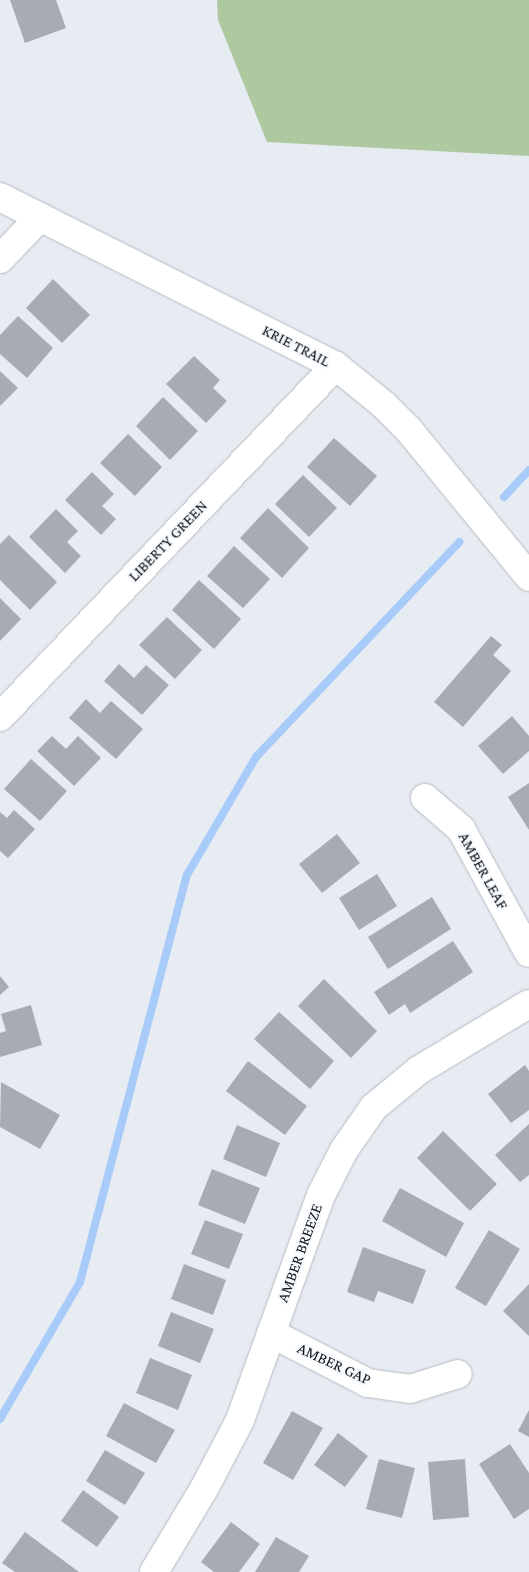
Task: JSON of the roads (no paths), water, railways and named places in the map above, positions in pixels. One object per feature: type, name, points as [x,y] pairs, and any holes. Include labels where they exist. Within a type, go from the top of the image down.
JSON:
[{"type":"street","name":"KRIE TRAIL","points":[[0,197],[336,366],[384,405],[408,429],[529,577]]},
{"type":"street","points":[[0,259],[40,217]]},
{"type":"street","name":"LIBERTY GREEN","points":[[0,717],[336,366]]},
{"type":"street","name":"AMBER LEAF","points":[[425,798],[461,829],[529,954]]},
{"type":"street","name":"AMBER BREEZE","points":[[154,1572],[205,1487],[240,1420],[321,1195],[344,1150],[374,1107],[419,1070],[529,1004]]},
{"type":"street","name":"AMBER GAP","points":[[271,1333],[368,1382],[410,1389],[458,1374]]},
{"type":"waterway","points":[[504,497],[529,470]]},
{"type":"waterway","points":[[0,1419],[80,1282],[187,875],[256,757],[459,542]]}]
